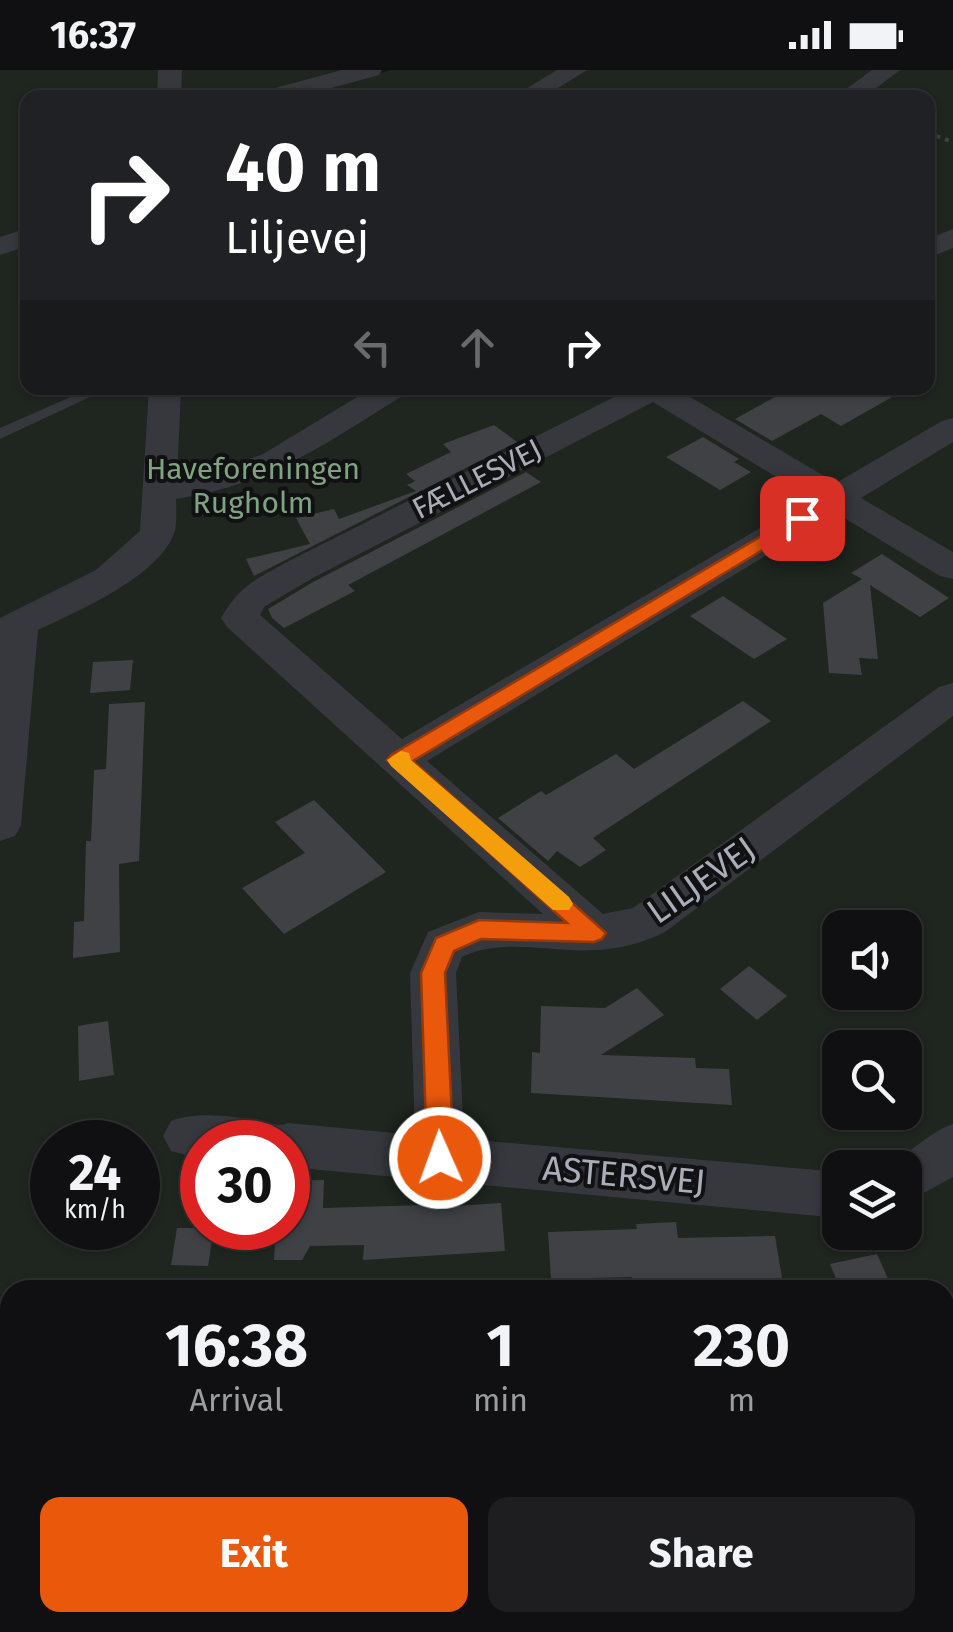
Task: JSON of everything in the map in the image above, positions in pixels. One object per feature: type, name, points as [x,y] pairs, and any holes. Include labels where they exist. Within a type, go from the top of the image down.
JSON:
[{"type":"street","points":[[295,90],[370,70]]},
{"type":"street","points":[[538,90],[575,70]]},
{"type":"street","points":[[858,90],[888,70]]},
{"type":"street","points":[[0,825],[10,628],[126,567],[150,546],[157,532],[165,395]]},
{"type":"street","points":[[160,491],[219,482],[275,460],[382,395]]},
{"type":"street","name":"FÆLLESVEJ","points":[[398,760],[240,618],[250,599],[640,395]]},
{"type":"street","points":[[666,395],[953,568]]},
{"type":"street","points":[[594,933],[398,760],[953,428]]},
{"type":"street","name":"LILJEVEJ","points":[[440,1158],[433,973],[444,945],[479,929],[594,933],[649,920],[953,696]]},
{"type":"street","points":[[922,1172],[953,1146]]},
{"type":"street","name":"ASTERSVEJ","points":[[310,1147],[822,1193]]},
{"type":"lane","points":[[0,434],[86,395]]},
{"type":"green space","name":"Haveforeningen Rugholm","points":[[0,70],[159,70],[160,90],[20,90],[20,395],[935,395],[935,90],[319,90],[391,70],[953,70],[953,1280],[0,1280]]},
{"type":"green space","points":[[180,70],[362,70],[273,90],[179,90]]},
{"type":"building","points":[[779,395],[896,395],[841,426],[821,414],[772,441],[735,419]]},
{"type":"building","points":[[494,425],[517,442],[254,576],[246,559],[310,544],[296,518],[334,509],[339,519],[416,491],[407,485],[415,481],[406,474],[451,452],[443,444]]},
{"type":"building","points":[[703,437],[739,459],[734,462],[751,472],[720,490],[666,457]]},
{"type":"building","points":[[526,472],[541,482],[348,585],[355,591],[284,628],[272,618],[268,609],[313,582]]},
{"type":"building","points":[[882,554],[949,598],[920,617],[870,585],[878,659],[859,658],[862,675],[829,673],[823,603],[862,579],[851,573]]},
{"type":"building","points":[[723,596],[787,639],[754,659],[690,616]]},
{"type":"building","points":[[133,660],[130,690],[90,693],[93,662]]},
{"type":"building","points":[[743,701],[771,721],[593,838],[606,850],[580,867],[557,851],[548,861],[498,818],[541,791],[546,795],[616,754],[634,769]]},
{"type":"building","points":[[145,702],[139,861],[119,864],[120,952],[73,958],[74,922],[84,921],[86,841],[91,841],[94,770],[106,769],[109,704]]},
{"type":"building","points":[[314,800],[386,872],[284,934],[242,888],[305,853],[275,822]]},
{"type":"building","points":[[749,966],[787,996],[757,1020],[720,989]]},
{"type":"building","points":[[637,988],[664,1015],[601,1055],[695,1058],[696,1068],[729,1069],[732,1105],[531,1093],[532,1052],[540,1053],[541,1006],[605,1008]]},
{"type":"building","points":[[108,1021],[114,1075],[79,1081],[78,1026]]},
{"type":"building","points":[[310,1180],[324,1180],[323,1208],[501,1203],[505,1251],[363,1260],[364,1245],[310,1246]]},
{"type":"building","points":[[676,1222],[678,1238],[775,1236],[782,1280],[551,1279],[548,1232],[637,1229],[636,1224]]},
{"type":"building","points":[[177,1228],[180,1250],[211,1250],[208,1266],[171,1265]]},
{"type":"building","points":[[275,1250],[308,1250],[302,1260],[274,1260]]},
{"type":"building","points":[[877,1254],[889,1280],[837,1280],[830,1264]]},
{"type":"slow traffic","points":[[401,759],[398,760],[561,904]]},
{"type":"route","points":[[440,1158],[433,973],[444,945],[479,929],[594,933],[398,760],[802,518]]}]
